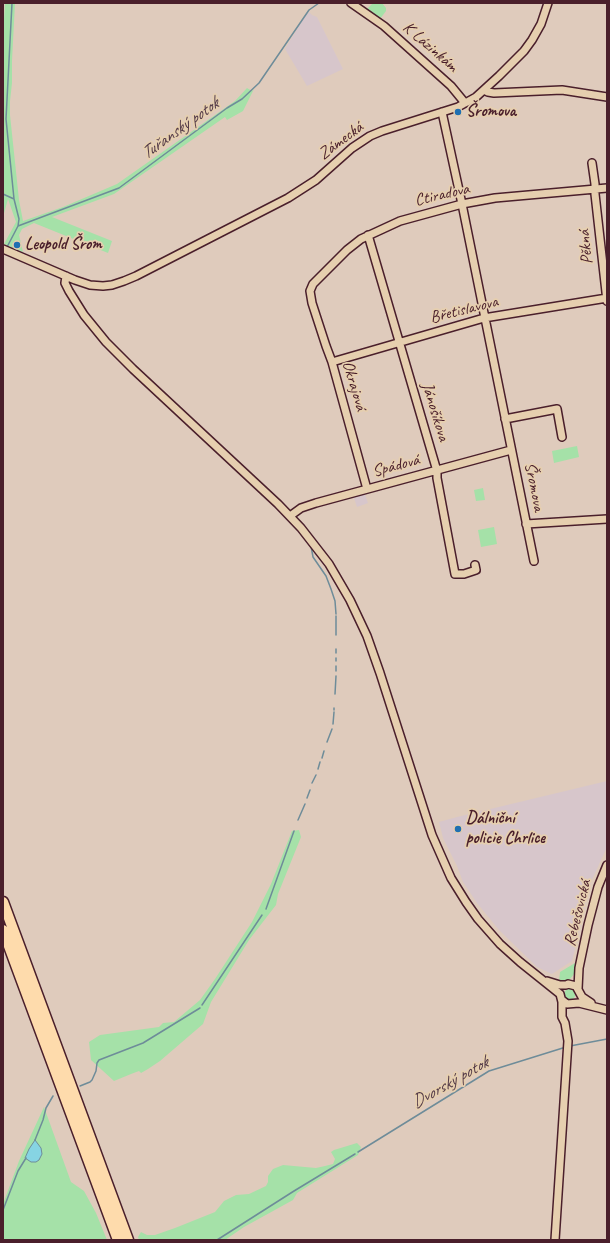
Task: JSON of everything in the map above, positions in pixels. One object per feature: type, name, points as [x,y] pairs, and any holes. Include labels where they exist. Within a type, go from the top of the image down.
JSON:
[{"type":"highway","points":[[3,902],[128,1240]]},
{"type":"highway","points":[[3,930],[118,1240]]},
{"type":"street","name":"K Lázinkám","points":[[351,3],[384,26],[452,86],[464,103]]},
{"type":"street","name":"Zámecká","points":[[5,250],[84,283],[97,286],[112,285],[124,281],[288,198],[316,180],[352,148],[370,136],[442,112],[476,97],[500,76],[524,51],[541,24],[548,3]]},
{"type":"street","points":[[484,90],[494,93],[562,90],[607,97]]},
{"type":"street","name":"Šromova","points":[[442,112],[534,561]]},
{"type":"street","name":"Pěkná","points":[[592,163],[607,299]]},
{"type":"street","name":"Ctiradova","points":[[310,291],[313,284],[346,250],[368,236],[400,221],[462,204],[495,198],[607,188]]},
{"type":"street","name":"Jánošíkova","points":[[368,236],[398,343],[437,471],[437,478],[455,574],[464,574],[476,570],[475,565]]},
{"type":"street","points":[[66,276],[65,283],[69,291],[84,315],[106,342],[132,369],[266,492],[301,528],[329,564],[350,600],[362,626],[380,673],[432,835],[443,862],[466,902],[494,938],[561,997],[565,1003],[579,1003],[604,1009]]},
{"type":"street","name":"Okrajová","points":[[310,291],[312,303],[332,362],[367,489]]},
{"type":"street","name":"Břetislavova","points":[[332,362],[484,318],[607,299]]},
{"type":"street","points":[[505,419],[557,409],[562,437]]},
{"type":"street","name":"Spádová","points":[[290,516],[304,506],[511,450]]},
{"type":"street","points":[[526,524],[607,519]]},
{"type":"street","name":"Rebešovická","points":[[567,985],[573,981],[579,968],[596,896],[607,865]]},
{"type":"street","name":"Rebešovická","points":[[579,968],[579,991]]},
{"type":"street","points":[[539,977],[558,985],[573,985],[583,998],[604,1009]]},
{"type":"street","points":[[565,1023],[562,1017],[561,997],[562,988],[567,985]]},
{"type":"street","points":[[555,1240],[568,1045],[565,1023],[566,1013],[572,1004],[579,999],[579,991]]},
{"type":"shaded area","points":[[309,12],[317,17],[343,69],[307,86],[285,49]]},
{"type":"shaded area","points":[[365,494],[368,503],[357,507],[354,498]]},
{"type":"shaded area","points":[[607,781],[607,847],[591,882],[572,961],[552,974],[537,967],[499,930],[477,903],[463,882],[443,838],[439,822]]},
{"type":"green space","points":[[5,3],[15,3],[10,115],[19,200],[23,221],[63,207],[117,184],[235,101],[247,88],[252,91],[254,89],[243,111],[227,120],[225,117],[114,194],[52,217],[112,241],[108,253],[34,223],[22,229],[19,235],[23,252],[4,244],[16,222],[8,199],[3,217],[3,35]]},
{"type":"green space","points":[[373,3],[382,3],[386,8],[386,11],[380,19],[366,10]]},
{"type":"green space","points":[[577,446],[579,457],[554,463],[552,451]]},
{"type":"green space","points":[[483,488],[485,500],[476,501],[474,490]]},
{"type":"green space","points":[[494,527],[497,544],[481,547],[478,530]]},
{"type":"green space","points":[[299,830],[301,837],[278,894],[276,905],[249,940],[211,1002],[203,1024],[160,1061],[148,1069],[141,1073],[139,1071],[114,1081],[91,1060],[89,1042],[100,1035],[159,1027],[163,1023],[174,1022],[200,1000],[252,922],[271,884],[292,831]]},
{"type":"green space","points":[[578,962],[574,974],[570,979],[564,982],[559,982],[560,972]]},
{"type":"green space","points":[[570,988],[574,990],[576,994],[574,998],[570,1000],[566,998],[564,994],[566,990]]},
{"type":"green space","points":[[44,1107],[71,1182],[84,1191],[96,1213],[107,1240],[3,1240],[3,1204],[19,1161]]},
{"type":"green space","points":[[357,1143],[361,1147],[358,1155],[297,1193],[293,1200],[244,1227],[225,1240],[139,1240],[138,1237],[141,1232],[147,1235],[155,1235],[175,1228],[215,1212],[224,1201],[236,1195],[249,1194],[266,1186],[268,1176],[273,1169],[283,1165],[316,1168],[333,1164],[335,1159],[331,1152]]},
{"type":"water","points":[[35,1140],[41,1148],[42,1154],[39,1160],[36,1162],[31,1162],[25,1158]]},
{"type":"waterway","points":[[6,249],[18,226],[19,219],[14,199],[6,119],[12,3]]},
{"type":"waterway","name":"Tuřanský potok","points":[[18,226],[119,188],[227,108],[242,99],[259,83],[309,10],[319,3]]},
{"type":"waterway","points":[[3,194],[14,199]]},
{"type":"waterway","points":[[311,546],[313,557],[326,576],[331,589],[335,601],[336,614]]},
{"type":"waterway","points":[[336,616],[336,635]]},
{"type":"waterway","points":[[336,666],[336,671]]},
{"type":"waterway","points":[[335,694],[336,676]]},
{"type":"waterway","points":[[333,724],[334,712]]},
{"type":"waterway","points":[[327,742],[332,729]]},
{"type":"waterway","points":[[322,758],[324,751]]},
{"type":"waterway","points":[[318,769],[320,762]]},
{"type":"waterway","points":[[312,783],[316,775]]},
{"type":"waterway","points":[[307,798],[310,790]]},
{"type":"waterway","points":[[298,820],[305,804]]},
{"type":"waterway","points":[[266,909],[294,831]]},
{"type":"waterway","points":[[202,1005],[262,915]]},
{"type":"waterway","points":[[80,1086],[92,1080],[99,1060],[143,1043],[200,1008]]},
{"type":"waterway","name":"Dvorský potok","points":[[570,1046],[607,1039]]},
{"type":"waterway","name":"Dvorský potok","points":[[358,1152],[489,1071],[566,1047]]},
{"type":"waterway","points":[[35,1140],[46,1108],[53,1096]]},
{"type":"waterway","name":"Dvorský potok","points":[[217,1240],[355,1154]]},
{"type":"waterway","points":[[3,1210],[18,1171],[26,1158]]},
{"type":"place","name":"Šromova","points":[[458,112]]},
{"type":"place","name":"Leopold Šrom","points":[[17,245]]},
{"type":"place","name":"Dálniční policie Chrlice","points":[[458,829]]}]
